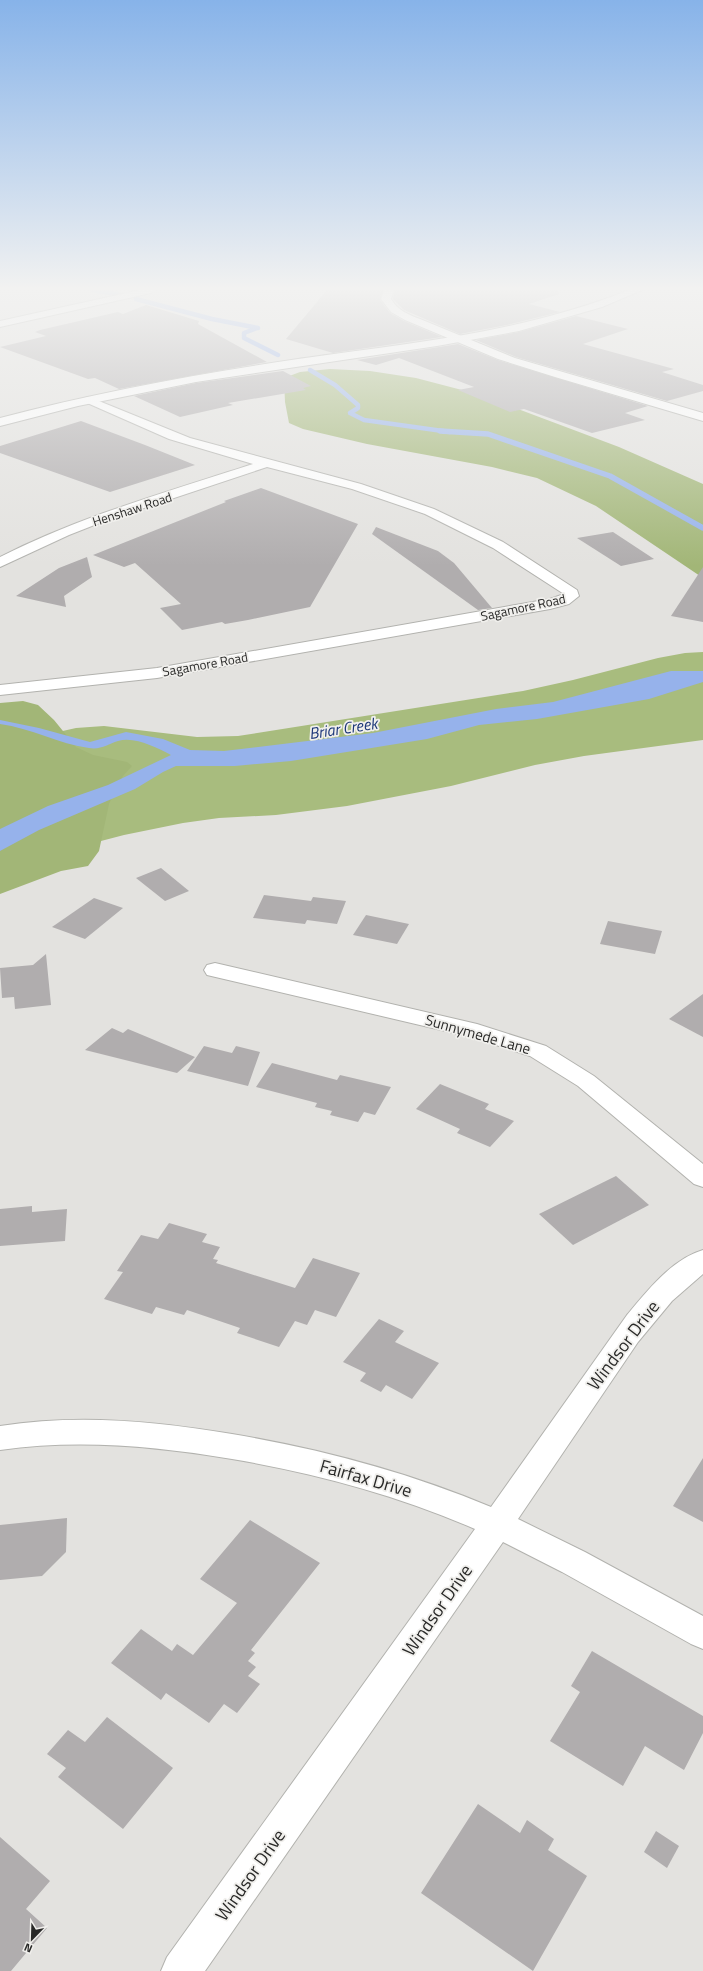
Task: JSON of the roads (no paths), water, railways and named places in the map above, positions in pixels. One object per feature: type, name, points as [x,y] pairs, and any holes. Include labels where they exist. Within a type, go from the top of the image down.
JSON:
[{"type":"street","points":[[0,422],[89,400],[182,382]]},
{"type":"street","points":[[587,382],[703,417]]},
{"type":"street","name":"Sagamore Road","points":[[0,690],[157,673],[555,603],[567,600],[572,596],[572,593],[516,554],[445,518],[381,494],[181,439],[89,400]]},
{"type":"street","name":"Henshaw Road","points":[[0,563],[35,544],[78,527],[267,463]]},
{"type":"street","name":"Sunnymede Lane","points":[[215,970],[477,1031],[538,1051],[586,1081],[703,1178]]},
{"type":"street","name":"Windsor Drive","points":[[181,1971],[410,1649],[643,1315],[673,1282],[703,1260]]},
{"type":"street","name":"Fairfax Drive","points":[[0,1438],[48,1431],[136,1433],[227,1445],[319,1464],[417,1493],[496,1524],[567,1559],[703,1633]]},
{"type":"water","points":[[671,671],[703,671],[703,682],[649,699],[537,719],[479,725],[427,739],[291,761],[235,766],[176,766],[135,789],[39,830],[0,851],[0,829],[48,806],[108,785],[171,755],[139,741],[131,740],[118,741],[97,748],[78,746],[23,729],[0,724],[0,720],[39,728],[90,742],[126,732],[163,739],[190,750],[224,751],[373,733],[496,709],[553,702]]},
{"type":"waterway","points":[[330,382],[358,405],[358,408],[350,413],[364,420],[445,431]]},
{"type":"waterway","points":[[440,431],[445,431]]},
{"type":"waterway","points":[[445,431],[488,434],[610,476],[703,528]]},
{"type":"waterway","points":[[445,431],[450,432]]},
{"type":"water label","name":"Briar Creek","points":[[343,728]]}]
